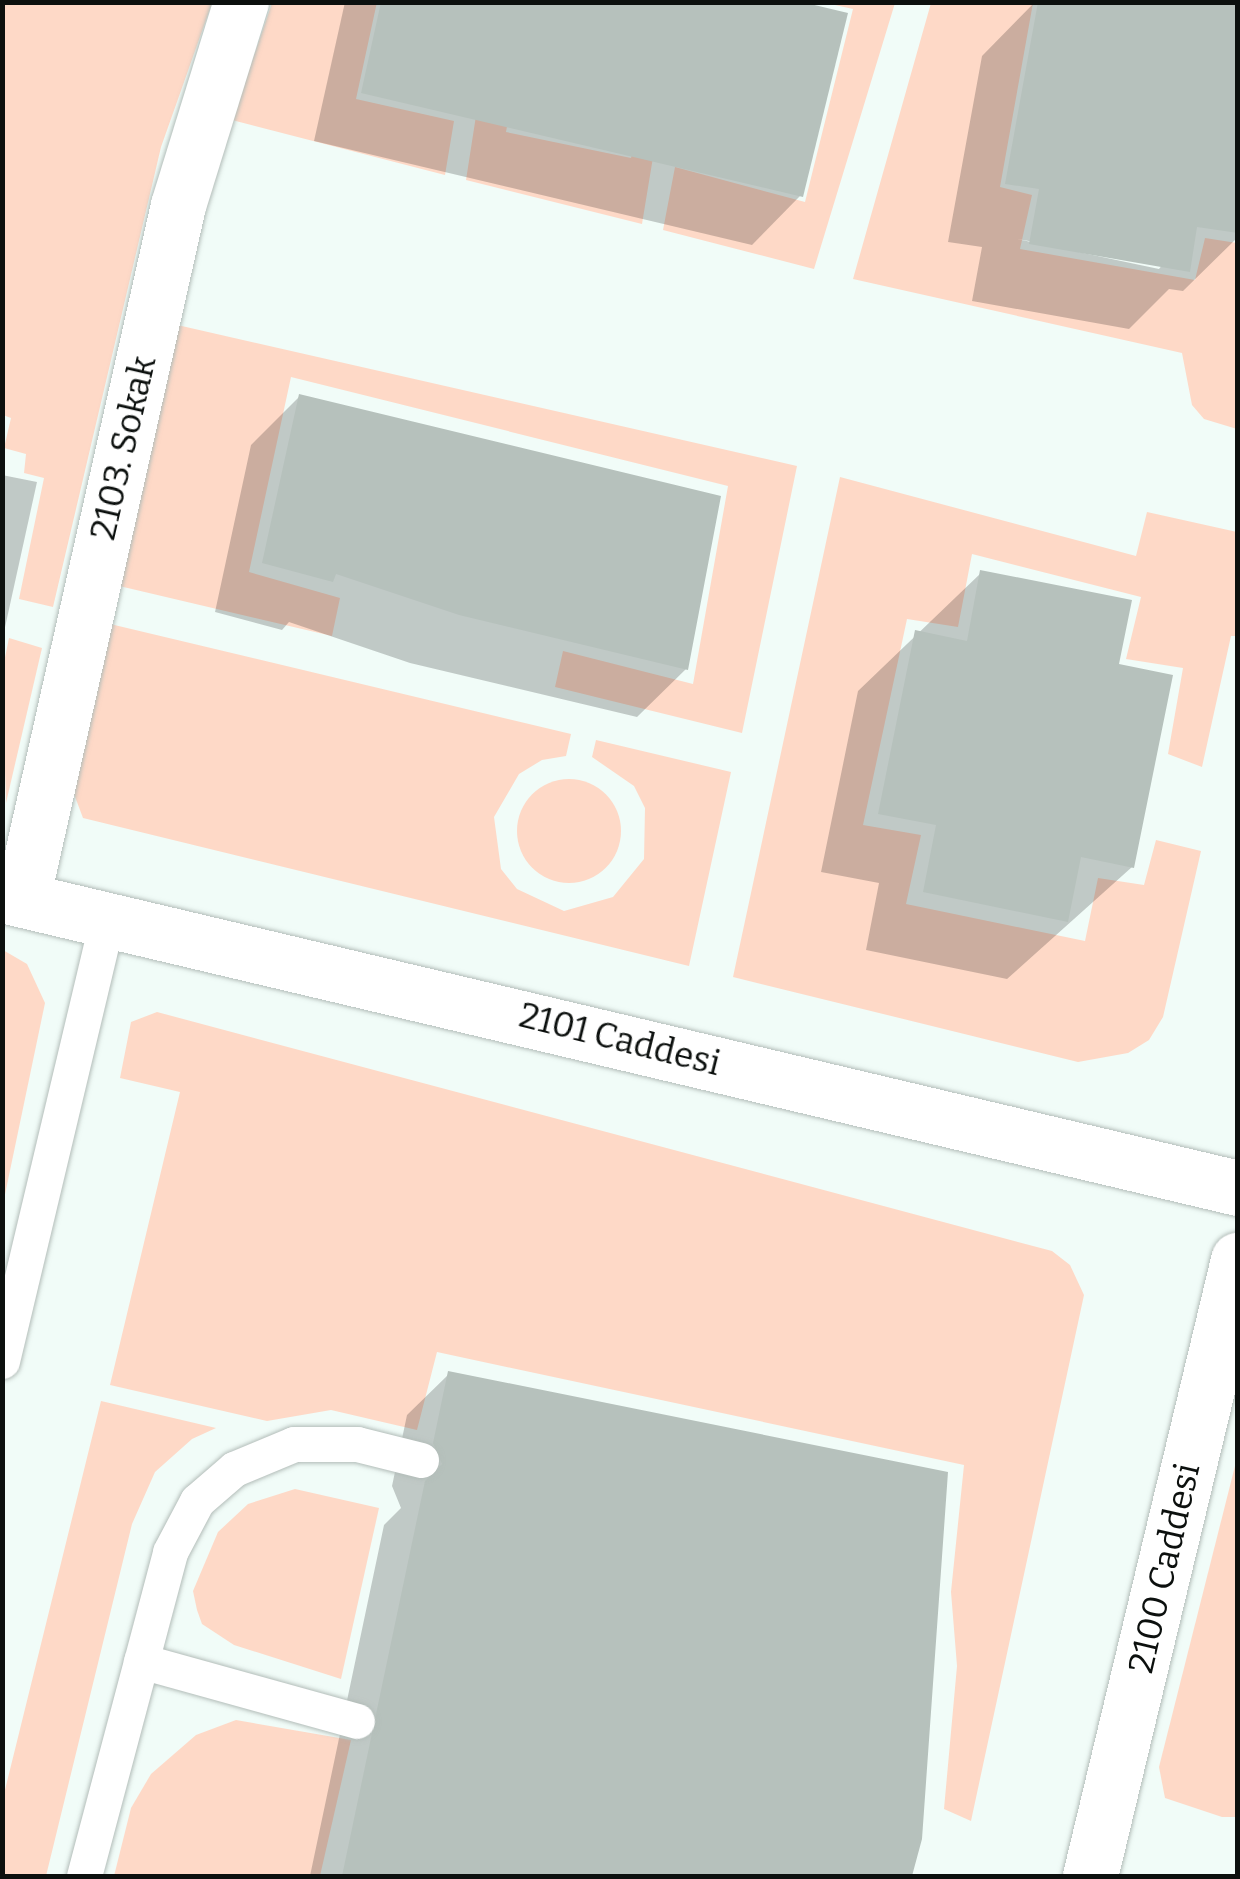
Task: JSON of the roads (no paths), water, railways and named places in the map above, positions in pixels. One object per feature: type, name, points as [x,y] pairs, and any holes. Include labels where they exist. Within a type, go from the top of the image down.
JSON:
[{"type":"street","name":"2103. Sokak","points":[[12,897],[178,205],[241,2]]},
{"type":"street","name":"2101 Caddesi","points":[[12,897],[108,916],[1238,1188]]},
{"type":"street","name":"2100 Caddesi","points":[[1090,1876],[1238,1260]]},
{"type":"lane","points":[[2,1360],[108,916]]},
{"type":"lane","points":[[84,1876],[170,1552],[212,1484],[262,1454],[294,1444],[356,1444],[421,1460]]},
{"type":"lane","points":[[141,1661],[358,1721]]}]
